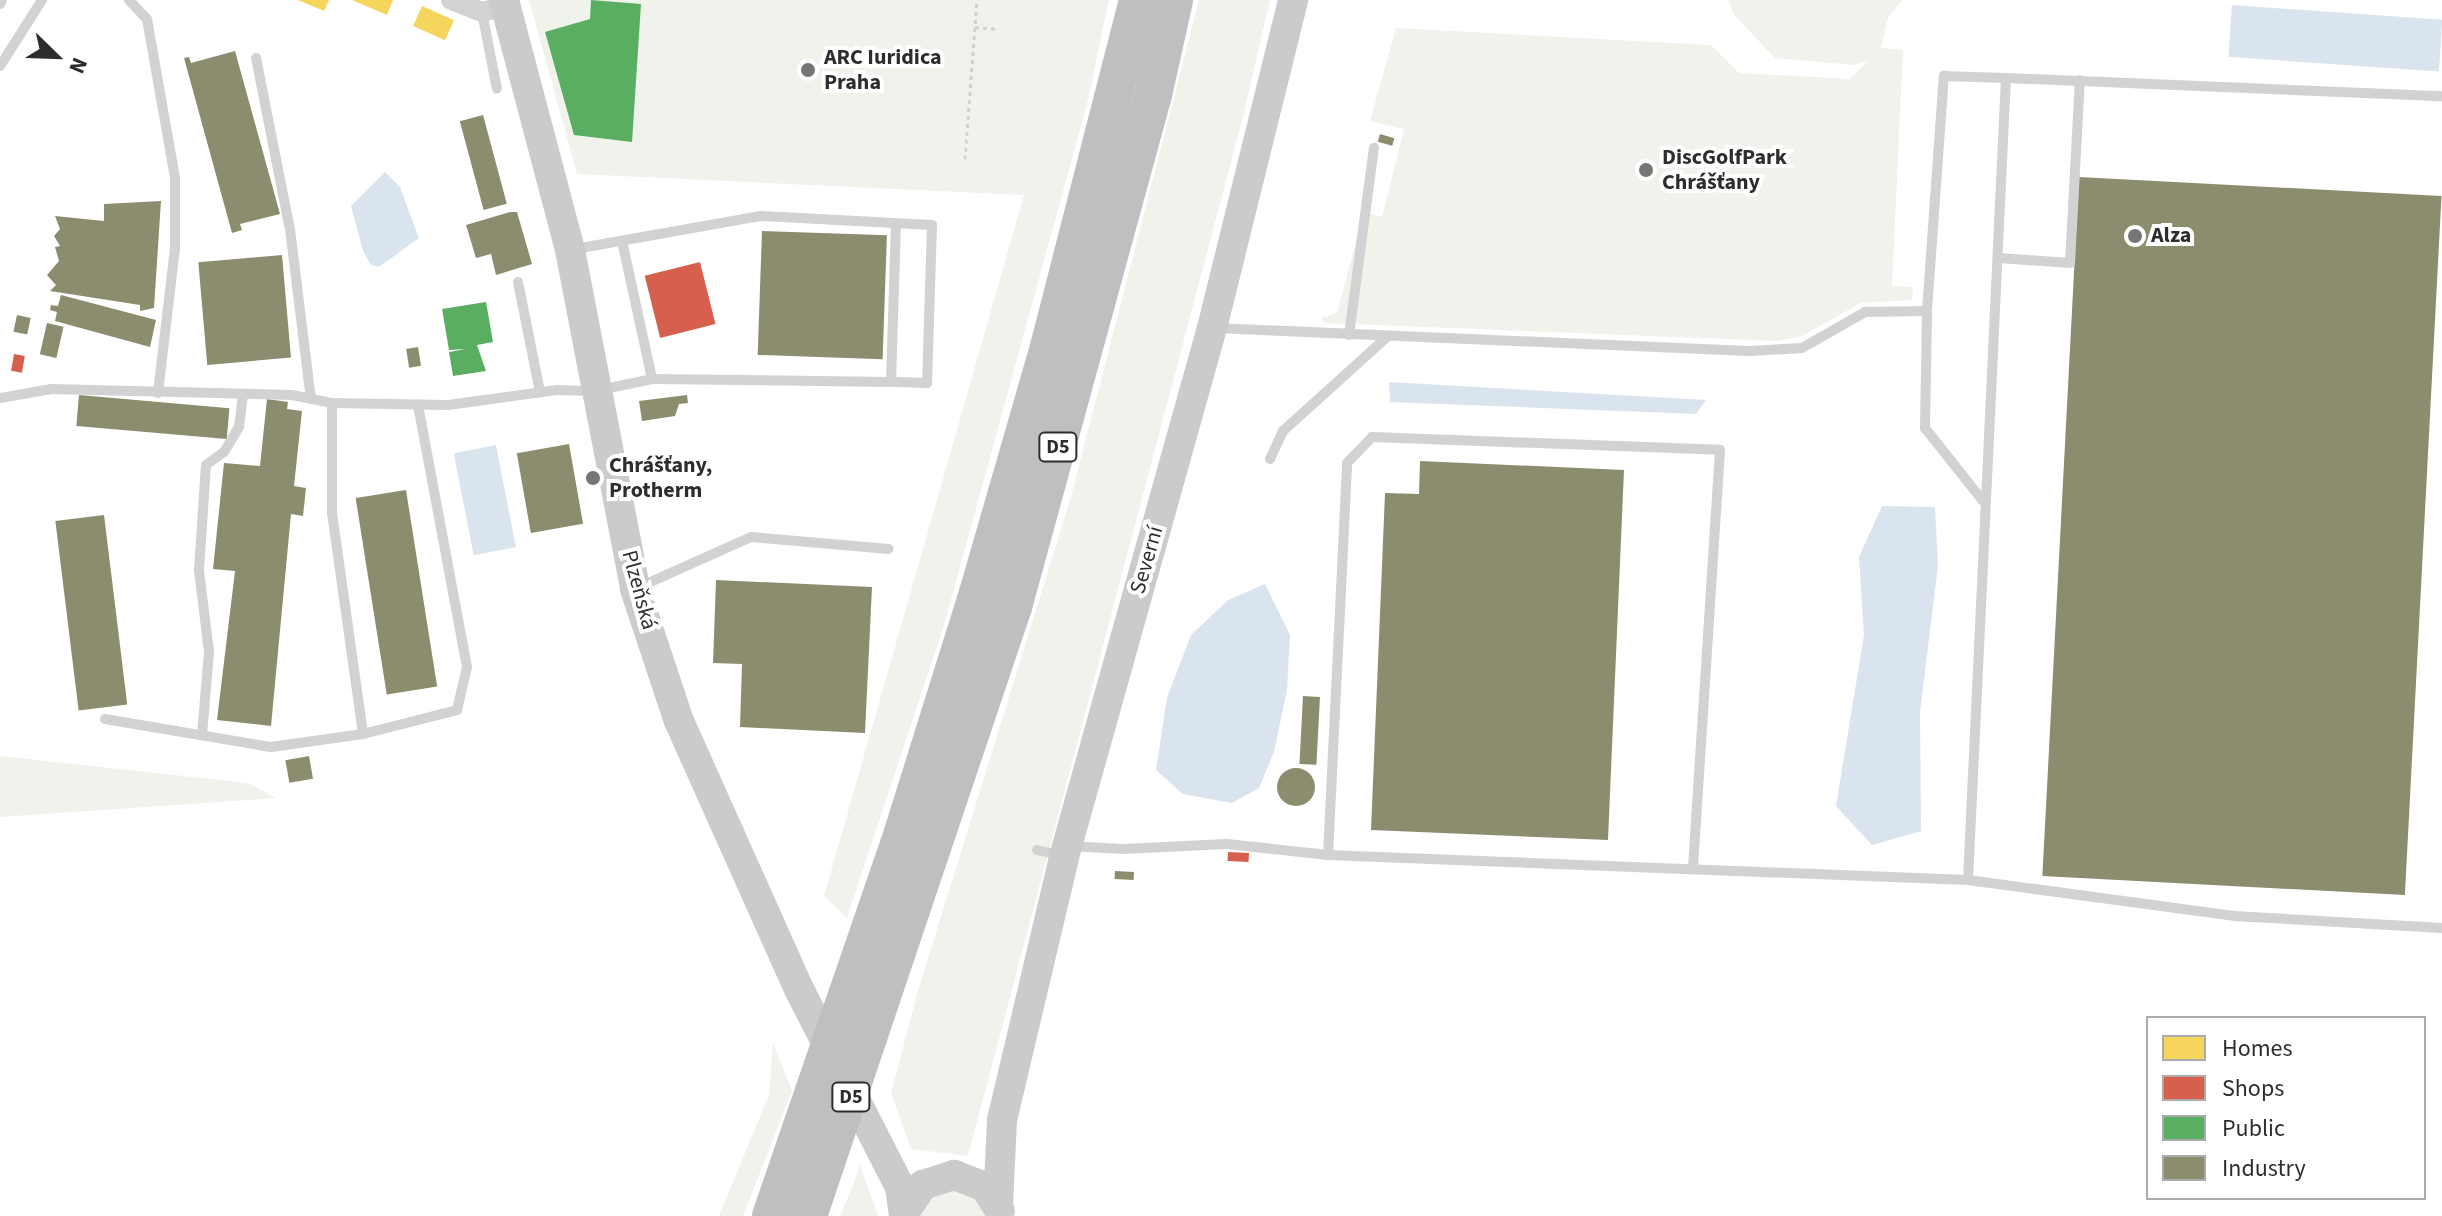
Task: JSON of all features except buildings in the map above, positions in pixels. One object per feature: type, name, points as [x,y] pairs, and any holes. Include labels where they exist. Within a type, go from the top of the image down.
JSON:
[{"type":"highway","name":"D5","points":[[771,1216],[859,963],[978,593],[1050,343],[1138,0]]},
{"type":"highway","name":"D5","points":[[814,1200],[882,1009],[1013,607],[1145,125],[1174,0]]},
{"type":"main road","name":"Severní","points":[[999,1211],[1002,1120],[1056,851],[1212,328],[1293,0]]},
{"type":"main road","name":"Plzeňská","points":[[497,6],[570,250],[635,589],[684,733],[800,991],[900,1187],[904,1215]]},
{"type":"main road","name":"Severní","points":[[944,1176],[981,1159],[1002,1120]]},
{"type":"main road","name":"Plzeňská","points":[[877,1145],[908,1169],[979,1183],[999,1211]]},
{"type":"main road","name":"Plzeňská","points":[[904,1215],[918,1190],[944,1176]]},
{"type":"street","points":[[451,0],[497,6]]},
{"type":"lane","points":[[0,66],[42,0]]},
{"type":"lane","points":[[129,0],[147,19],[175,178],[175,248],[158,393]]},
{"type":"lane","points":[[497,6],[497,89]]},
{"type":"lane","points":[[256,58],[293,243],[311,399]]},
{"type":"lane","points":[[1983,501],[1925,428],[1927,311],[1944,76],[2442,96]]},
{"type":"lane","points":[[1968,880],[1983,501],[1999,258],[2006,78]]},
{"type":"lane","points":[[1999,258],[2070,263],[2080,80]]},
{"type":"lane","points":[[1349,335],[1374,148]]},
{"type":"lane","points":[[0,398],[51,389],[243,394],[332,403],[418,405],[540,392],[595,391],[652,379],[927,383],[932,225],[761,216],[570,250]]},
{"type":"lane","points":[[891,382],[896,224]]},
{"type":"lane","points":[[622,241],[652,379]]},
{"type":"lane","points":[[518,282],[540,392]]},
{"type":"lane","points":[[1212,328],[1802,348],[1865,312],[1927,311]]},
{"type":"lane","points":[[1270,459],[1283,431],[1388,336]]},
{"type":"lane","points":[[202,735],[209,652],[199,570],[206,465],[224,452],[239,427],[243,394]]},
{"type":"lane","points":[[332,403],[332,513],[363,734]]},
{"type":"lane","points":[[105,719],[271,747],[363,734],[457,710],[464,696],[467,667],[418,405]]},
{"type":"lane","points":[[1328,855],[1347,463],[1372,437],[1720,450],[1693,868]]},
{"type":"lane","points":[[635,589],[751,537],[888,549]]},
{"type":"lane","points":[[1056,851],[1227,844],[1328,855],[1968,880],[2234,916],[2442,928]]},
{"type":"path","points":[[965,159],[977,0]]},
{"type":"path","points":[[975,27],[999,29]]},
{"type":"shaded area","points":[[529,0],[1109,0],[1087,104],[944,625],[847,918],[824,896],[1024,195],[577,174]]},
{"type":"shaded area","points":[[1199,0],[1270,0],[1244,113],[968,1156],[911,1149],[891,1093],[918,991],[1071,497]]},
{"type":"shaded area","name":"DiscGolfPark Chrášťany","points":[[1728,0],[1902,0],[1888,18],[1881,48],[1903,50],[1892,286],[1913,287],[1912,300],[1861,303],[1802,336],[1778,341],[1324,323],[1321,318],[1337,313],[1364,212],[1382,217],[1404,129],[1370,121],[1396,28],[1711,45],[1739,73],[1850,79],[1869,60],[1853,65],[1775,58],[1734,15]]},
{"type":"shaded area","points":[[2232,5],[2442,20],[2439,72],[2228,57]]},
{"type":"shaded area","points":[[385,172],[400,187],[419,238],[379,267],[371,265],[363,251],[351,206]]},
{"type":"shaded area","points":[[1389,382],[1706,400],[1696,414],[1390,402]]},
{"type":"shaded area","points":[[496,445],[516,547],[474,555],[454,453]]},
{"type":"shaded area","points":[[1882,506],[1935,507],[1938,566],[1920,712],[1921,831],[1872,845],[1836,806],[1864,635],[1859,557]]},
{"type":"shaded area","points":[[1265,584],[1290,635],[1287,690],[1274,752],[1259,788],[1232,803],[1183,794],[1156,770],[1167,698],[1191,635],[1228,600]]},
{"type":"shaded area","points":[[0,756],[248,783],[276,798],[0,817]]},
{"type":"shaded area","points":[[773,1043],[792,1091],[743,1216],[719,1216],[769,1095]]},
{"type":"shaded area","points":[[860,1165],[878,1216],[840,1216],[853,1185]]},
{"type":"shaded area","points":[[941,1189],[972,1194],[987,1216],[916,1216]]},
{"type":"place","name":"ARC Iuridica Praha","points":[[808,70]]},
{"type":"place","name":"DiscGolfPark Chrášťany","points":[[1646,170]]},
{"type":"place","name":"Alza","points":[[2135,236]]},
{"type":"place","name":"Chrášťany, Protherm","points":[[593,478]]}]
